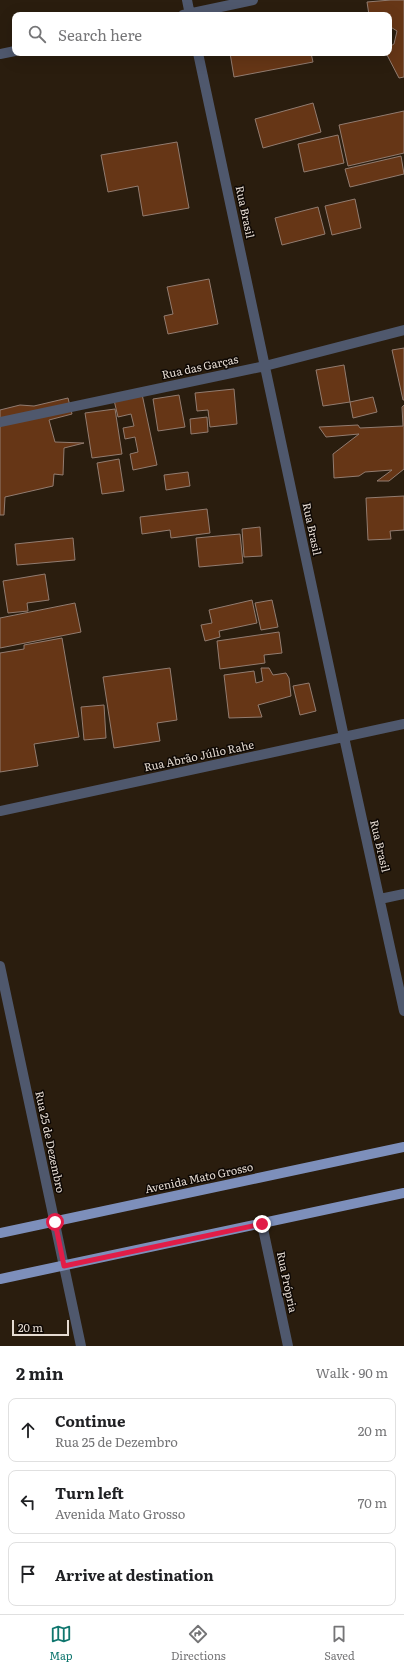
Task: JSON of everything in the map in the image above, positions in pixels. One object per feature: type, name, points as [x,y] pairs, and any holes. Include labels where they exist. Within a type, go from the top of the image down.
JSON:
[{"type":"main road","name":"Avenida Mato Grosso","points":[[0,1233],[404,1147]]},
{"type":"main road","points":[[0,1279],[404,1193]]},
{"type":"street","points":[[187,0],[188,12]]},
{"type":"street","points":[[201,12],[253,0]]},
{"type":"street","points":[[0,54],[12,52]]},
{"type":"street","name":"Rua Brasil","points":[[199,56],[344,737],[404,1010]]},
{"type":"street","name":"Rua das Garças","points":[[0,422],[265,366],[404,330]]},
{"type":"street","name":"Rua Abrão Júlio Rahe","points":[[0,811],[404,724]]},
{"type":"street","points":[[380,899],[404,894]]},
{"type":"street","name":"Rua 25 de Dezembro","points":[[0,966],[81,1346]]},
{"type":"street","name":"Rua Própria","points":[[262,1224],[288,1346]]},
{"type":"building","points":[[404,0],[404,77],[399,78],[388,56],[392,56],[392,45],[394,44],[397,31],[392,28],[392,12],[369,12],[367,2]]},
{"type":"building","points":[[230,56],[312,56],[313,62],[234,77]]},
{"type":"building","points":[[313,103],[321,132],[263,148],[255,119]]},
{"type":"building","points":[[404,111],[404,153],[348,166],[339,125]]},
{"type":"building","points":[[338,135],[344,163],[304,172],[298,144]]},
{"type":"building","points":[[177,142],[189,208],[143,216],[138,186],[108,192],[101,155]]},
{"type":"building","points":[[401,156],[404,174],[350,187],[345,169]]},
{"type":"building","points":[[355,199],[361,228],[332,235],[325,206]]},
{"type":"building","points":[[318,207],[325,234],[282,245],[275,218]]},
{"type":"building","points":[[209,279],[218,324],[168,334],[164,316],[173,314],[167,287]]},
{"type":"building","points":[[404,348],[404,400],[403,400],[392,350]]},
{"type":"building","points":[[344,365],[350,402],[323,406],[316,370]]},
{"type":"building","points":[[234,389],[237,424],[210,427],[208,410],[197,411],[195,393]]},
{"type":"building","points":[[142,394],[157,465],[133,470],[130,454],[138,452],[135,437],[125,439],[123,428],[134,426],[131,414],[118,417],[114,400]]},
{"type":"building","points":[[179,395],[185,427],[158,431],[153,399]]},
{"type":"building","points":[[373,397],[377,412],[353,418],[350,402]]},
{"type":"building","points":[[68,398],[72,414],[49,420],[55,442],[84,443],[64,448],[63,475],[54,474],[53,486],[5,497],[4,515],[0,515],[0,410],[20,405],[34,406]]},
{"type":"building","points":[[404,405],[404,469],[389,481],[377,481],[392,470],[365,472],[359,476],[334,478],[333,454],[359,434],[326,437],[319,427],[358,425],[360,428],[403,426],[402,407]]},
{"type":"building","points":[[115,409],[122,454],[92,458],[85,413]]},
{"type":"building","points":[[207,417],[208,432],[191,434],[190,419]]},
{"type":"building","points":[[119,459],[124,491],[102,494],[97,463]]},
{"type":"building","points":[[188,472],[190,486],[166,490],[164,475]]},
{"type":"building","points":[[404,496],[404,530],[390,531],[391,539],[368,540],[366,498]]},
{"type":"building","points":[[207,509],[210,533],[171,538],[170,530],[142,534],[140,517]]},
{"type":"building","points":[[260,527],[262,556],[244,557],[242,529]]},
{"type":"building","points":[[240,534],[243,563],[199,567],[196,538]]},
{"type":"building","points":[[73,538],[75,560],[17,565],[15,544]]},
{"type":"building","points":[[45,574],[49,600],[27,603],[28,611],[8,613],[3,581]]},
{"type":"building","points":[[252,600],[257,623],[219,631],[220,637],[205,641],[201,625],[212,623],[209,610]]},
{"type":"building","points":[[272,600],[278,627],[261,630],[255,603]]},
{"type":"building","points":[[75,603],[81,632],[0,648],[0,618]]},
{"type":"building","points":[[279,632],[282,653],[264,655],[265,663],[220,669],[217,641]]},
{"type":"building","points":[[62,638],[79,737],[34,744],[38,766],[0,772],[0,653],[24,649],[24,645]]},
{"type":"building","points":[[170,668],[177,720],[157,723],[160,741],[114,748],[103,677]]},
{"type":"building","points":[[261,668],[269,668],[273,675],[286,673],[289,678],[291,696],[258,705],[262,717],[229,718],[224,675],[254,671],[256,683],[263,681]]},
{"type":"building","points":[[309,683],[316,711],[300,715],[293,686]]},
{"type":"building","points":[[104,705],[106,738],[84,740],[81,707]]},
{"type":"route","points":[[55,1222],[64,1266],[262,1224]]}]
